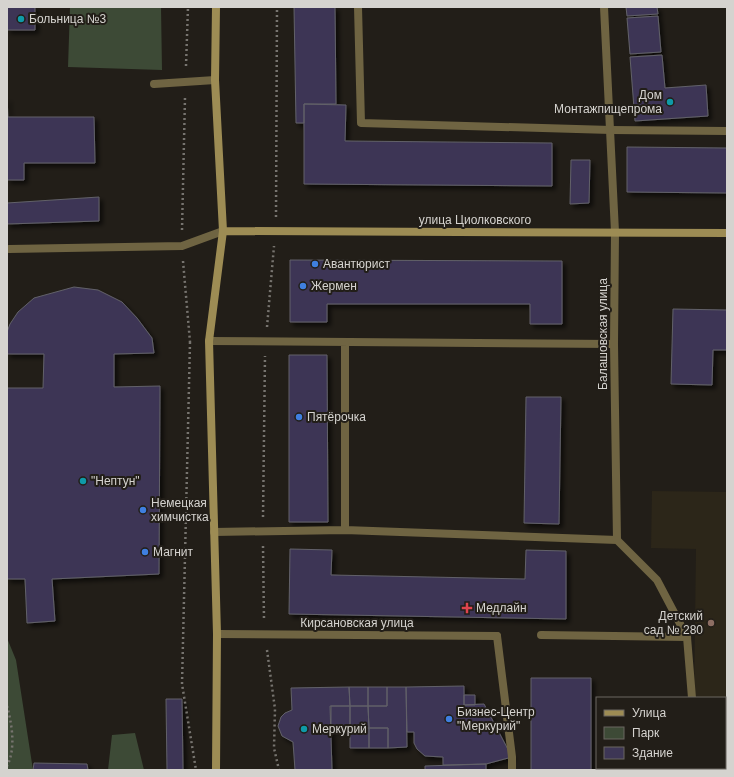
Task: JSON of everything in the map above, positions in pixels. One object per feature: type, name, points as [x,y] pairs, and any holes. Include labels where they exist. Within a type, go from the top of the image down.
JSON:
[{"type":"main road","points":[[216,7],[216,80],[223,231],[209,341],[217,634],[216,770]]},
{"type":"main road","name":"улица Циолковского","points":[[223,231],[727,233]]},
{"type":"street","points":[[358,7],[361,122],[611,130],[727,131]]},
{"type":"street","name":"Балашовская улица","points":[[604,7],[615,232],[614,344],[617,540]]},
{"type":"street","points":[[154,84],[216,80]]},
{"type":"street","points":[[9,249],[182,246],[223,231]]},
{"type":"street","points":[[209,341],[614,344]]},
{"type":"street","points":[[345,342],[345,530]]},
{"type":"street","points":[[214,532],[345,530],[617,540],[657,580],[686,638],[692,697]]},
{"type":"street","name":"Кирсановская улица","points":[[217,634],[497,636],[512,757],[512,770]]},
{"type":"street","points":[[541,635],[686,638]]},
{"type":"path","points":[[188,7],[182,246],[190,342],[182,684],[196,770]]},
{"type":"path","points":[[277,7],[276,231],[266,341],[263,531],[264,634],[275,709],[274,748],[279,770]]},
{"type":"path","points":[[190,342],[209,341]]},
{"type":"path","points":[[7,706],[12,722],[11,758],[7,766]]},
{"type":"shaded area","name":"Детский сад № 280","points":[[652,491],[727,492],[727,726],[726,697],[694,697],[696,549],[651,548]]},
{"type":"green space","points":[[70,7],[161,7],[162,70],[68,67]]},
{"type":"green space","points":[[7,638],[16,660],[33,770],[7,770]]},
{"type":"green space","points":[[135,733],[144,770],[108,770],[112,735]]},
{"type":"building","name":"Больница №3","points":[[7,7],[35,7],[35,30],[7,30]]},
{"type":"building","points":[[294,7],[335,7],[336,104],[304,104],[304,123],[296,123]]},
{"type":"building","points":[[626,7],[657,7],[658,14],[627,16]]},
{"type":"building","points":[[658,16],[661,52],[630,54],[627,18]]},
{"type":"building","name":"Дом Монтажпищепрома","points":[[662,55],[665,88],[706,85],[708,116],[635,121],[630,57]]},
{"type":"building","points":[[7,98],[8,117],[94,117],[95,163],[24,163],[24,180],[7,180]]},
{"type":"building","points":[[304,104],[346,105],[345,141],[552,143],[552,186],[304,184]]},
{"type":"building","points":[[627,147],[727,148],[727,193],[627,192]]},
{"type":"building","points":[[571,160],[590,160],[589,203],[570,204]]},
{"type":"building","points":[[99,197],[99,221],[7,224],[7,203]]},
{"type":"building","points":[[290,260],[562,261],[562,324],[530,324],[530,304],[327,304],[327,322],[290,322]]},
{"type":"building","name":"\"Нептун\"","points":[[74,287],[98,290],[122,302],[137,318],[152,338],[154,353],[114,354],[114,387],[160,386],[159,574],[52,579],[55,621],[27,623],[25,579],[7,579],[7,388],[43,388],[44,354],[7,354],[7,332],[10,324],[18,312],[34,298]]},
{"type":"building","points":[[673,309],[727,310],[727,350],[713,350],[712,385],[671,384]]},
{"type":"building","points":[[289,355],[327,355],[328,522],[289,522]]},
{"type":"building","points":[[526,397],[561,397],[559,524],[524,523]]},
{"type":"building","points":[[290,549],[332,550],[331,575],[525,579],[526,550],[566,551],[566,619],[289,614]]},
{"type":"building","points":[[531,678],[591,678],[591,770],[531,770]]},
{"type":"building","name":"Бизнес-Центр \"Меркурий\"","points":[[464,686],[464,705],[484,704],[512,757],[486,764],[443,765],[443,757],[425,756],[417,749],[414,743],[414,732],[407,732],[406,687]]},
{"type":"building","name":"Меркурий","points":[[349,687],[350,706],[330,706],[332,770],[295,770],[293,742],[282,736],[278,726],[281,717],[285,713],[292,710],[291,688]]},
{"type":"building","points":[[349,687],[368,687],[368,706],[350,706]]},
{"type":"building","points":[[368,687],[387,687],[387,706],[368,706]]},
{"type":"building","points":[[387,687],[406,687],[407,747],[388,748],[388,728],[369,728],[368,706],[387,706]]},
{"type":"building","points":[[464,695],[475,695],[475,705],[464,705]]},
{"type":"building","points":[[166,699],[182,699],[183,770],[167,770]]},
{"type":"building","points":[[331,706],[350,706],[350,729],[331,729]]},
{"type":"building","points":[[350,706],[368,706],[369,728],[350,729]]},
{"type":"building","points":[[369,728],[369,748],[350,748],[350,729]]},
{"type":"building","points":[[369,728],[388,728],[388,748],[369,748]]},
{"type":"building","points":[[727,743],[727,770],[650,770],[726,769]]},
{"type":"building","points":[[34,763],[87,764],[88,770],[33,770]]},
{"type":"building","points":[[486,764],[486,770],[425,770],[425,766]]},
{"type":"place","name":"Больница №3","points":[[21,19]]},
{"type":"place","name":"Дом Монтажпищепрома","points":[[670,102]]},
{"type":"place","name":"Авантюрист","points":[[315,264]]},
{"type":"place","name":"Жермен","points":[[303,286]]},
{"type":"place","name":"Пятёрочка","points":[[299,417]]},
{"type":"place","name":"\"Нептун\"","points":[[83,481]]},
{"type":"place","name":"Немецкая химчистка","points":[[143,510]]},
{"type":"place","name":"Магнит","points":[[145,552]]},
{"type":"place","name":"Медлайн","points":[[467,608]]},
{"type":"place","name":"Детский сад № 280","points":[[711,623]]},
{"type":"place","name":"Бизнес-Центр \"Меркурий\"","points":[[449,719]]},
{"type":"place","name":"Меркурий","points":[[304,729]]}]
